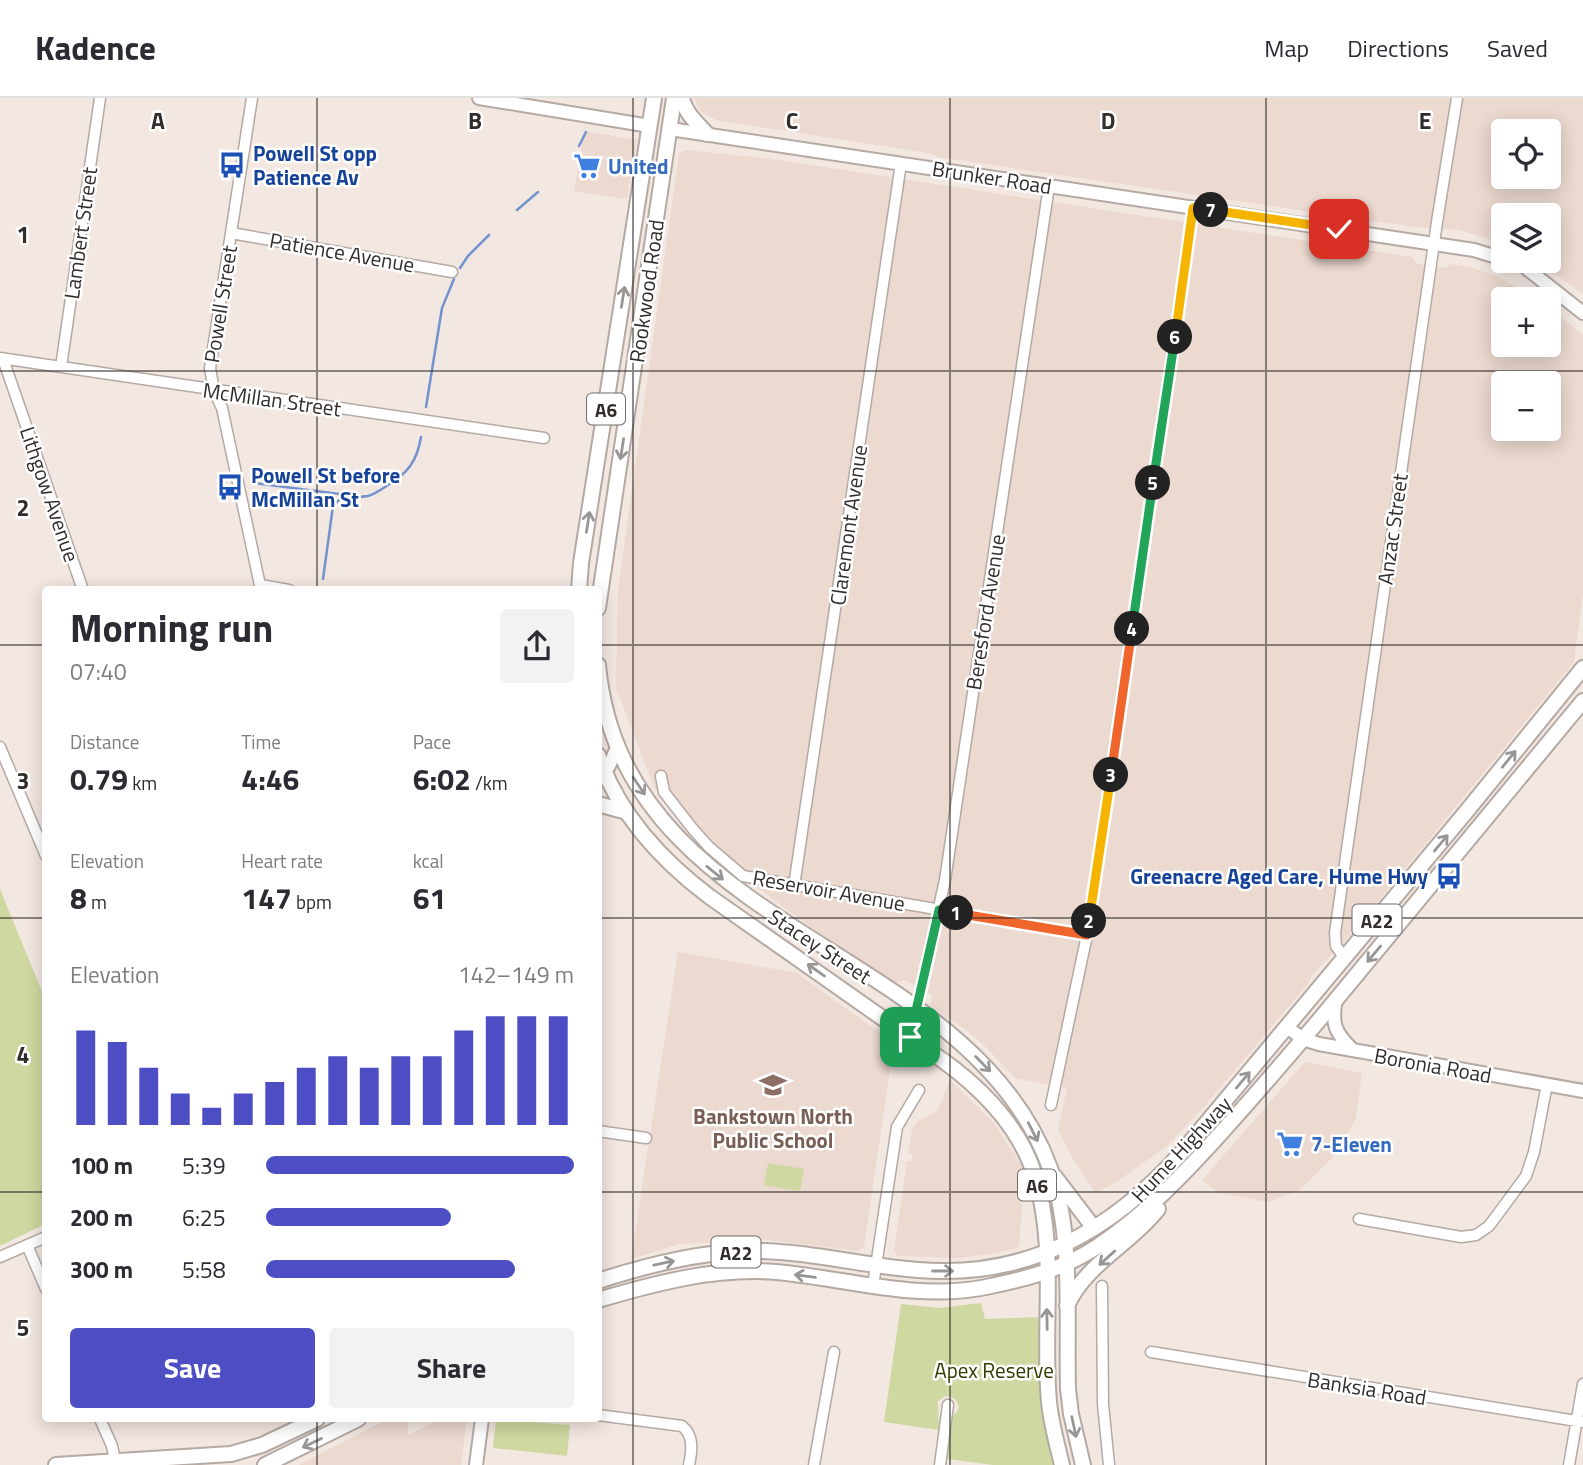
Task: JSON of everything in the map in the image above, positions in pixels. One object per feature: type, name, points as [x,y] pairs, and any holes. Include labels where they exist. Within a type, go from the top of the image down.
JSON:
[{"type":"highway","name":"Rookwood Road","points":[[580,586],[654,98]]},
{"type":"highway","name":"Rookwood Road","points":[[601,586],[674,98]]},
{"type":"highway","points":[[682,98],[695,121],[707,134]]},
{"type":"highway","name":"Brunker Road","points":[[650,126],[670,128]]},
{"type":"highway","name":"Hume Highway","points":[[602,1280],[660,1264],[731,1252],[769,1252],[918,1270],[964,1270],[1008,1264],[1047,1252],[1094,1228],[1127,1207],[1156,1181],[1345,958],[1583,668]]},
{"type":"highway","name":"A6","points":[[602,697],[618,745]]},
{"type":"highway","name":"Hume Highway","points":[[602,1299],[691,1277],[740,1271],[792,1274],[921,1291],[956,1291],[1017,1281],[1065,1265],[1091,1251],[1155,1203],[1186,1172],[1303,1039],[1583,701]]},
{"type":"highway","name":"Stacey Street","points":[[618,745],[635,782],[689,849],[713,872],[962,1044],[999,1080],[1024,1115],[1051,1170],[1063,1227],[1070,1401],[1083,1465]]},
{"type":"highway","name":"Stacey Street","points":[[602,774],[645,836],[692,883],[976,1086],[1008,1123],[1034,1171],[1041,1199],[1047,1252],[1049,1403],[1062,1465]]},
{"type":"highway","points":[[602,805],[627,812]]},
{"type":"highway","points":[[1051,1170],[1094,1228]]},
{"type":"highway","points":[[1066,1308],[1084,1281],[1149,1221],[1186,1172]]},
{"type":"highway","points":[[56,1465],[228,1460],[311,1422]]},
{"type":"highway","points":[[265,1465],[352,1422]]},
{"type":"main road","name":"Brunker Road","points":[[479,98],[650,126]]},
{"type":"main road","name":"Brunker Road","points":[[670,128],[1491,255]]},
{"type":"main road","points":[[1532,273],[1583,313]]},
{"type":"main road","points":[[602,772],[609,766],[618,745]]},
{"type":"main road","points":[[1336,999],[1333,1015],[1335,1026],[1340,1038],[1353,1050]]},
{"type":"main road","name":"Boronia Road","points":[[1287,1027],[1303,1039],[1319,1044],[1583,1091]]},
{"type":"main road","points":[[476,1465],[482,1422]]},
{"type":"street","name":"Lambert Street","points":[[61,367],[100,98]]},
{"type":"street","name":"Powell Street","points":[[251,98],[210,368],[214,391],[222,408],[260,586]]},
{"type":"street","name":"Anzac Street","points":[[1345,958],[1336,946],[1335,933],[1457,98]]},
{"type":"street","name":"Claremont Avenue","points":[[794,886],[901,163]]},
{"type":"street","name":"Beresford Avenue","points":[[910,1037],[947,867],[1049,186]]},
{"type":"street","points":[[1051,1105],[1087,935],[1193,208]]},
{"type":"street","name":"Patience Avenue","points":[[231,233],[452,272]]},
{"type":"street","name":"McMillan Street","points":[[2,359],[544,439]]},
{"type":"street","name":"Lithgow Avenue","points":[[2,359],[82,586]]},
{"type":"street","points":[[0,747],[42,847]]},
{"type":"street","name":"Reservoir Avenue","points":[[661,776],[664,792],[692,828],[709,847],[743,876],[1087,935]]},
{"type":"street","points":[[1359,1219],[1461,1237],[1483,1232],[1526,1176],[1531,1164],[1547,1084]]},
{"type":"street","points":[[873,1286],[897,1127],[919,1090]]},
{"type":"street","points":[[602,1132],[646,1138]]},
{"type":"street","points":[[0,1257],[42,1239]]},
{"type":"street","points":[[27,1245],[42,1280]]},
{"type":"street","points":[[1102,1286],[1103,1404],[1109,1465]]},
{"type":"street","points":[[814,1465],[834,1352]]},
{"type":"street","name":"Banksia Road","points":[[1151,1352],[1580,1421]]},
{"type":"street","points":[[1569,1465],[1580,1421],[1583,1384]]},
{"type":"street","points":[[940,1465],[948,1405]]},
{"type":"street","points":[[602,1416],[681,1426],[692,1441],[689,1465]]},
{"type":"street","points":[[101,1422],[116,1463]]},
{"type":"shaded area","points":[[694,98],[1583,98],[1583,294],[1553,273],[1561,273],[1561,203],[1491,203],[1491,239],[1459,230],[1415,227],[938,157],[929,153],[716,120],[701,112]]},
{"type":"shaded area","points":[[584,131],[637,140],[627,199],[574,191]]},
{"type":"shaded area","points":[[685,150],[765,158],[1412,257],[1416,263],[1445,268],[1452,264],[1473,268],[1517,287],[1491,287],[1491,357],[1561,357],[1561,317],[1583,335],[1583,593],[1574,662],[1354,931],[1312,975],[1308,984],[1202,1109],[1167,1146],[1112,1185],[1095,1192],[1058,1130],[1067,1088],[1015,1078],[966,1030],[931,1006],[932,995],[905,980],[895,983],[819,933],[715,857],[654,787],[616,688],[618,590],[679,154]]},
{"type":"shaded area","name":"Bankstown North Public School","points":[[678,952],[797,973],[894,1043],[864,1247],[858,1251],[769,1240],[679,1244],[631,1259]]},
{"type":"shaded area","points":[[1305,1062],[1362,1073],[1356,1118],[1337,1153],[1300,1190],[1268,1202],[1219,1193],[1202,1180]]},
{"type":"shaded area","points":[[950,1080],[993,1122],[1025,1171],[1019,1244],[1017,1248],[996,1253],[959,1258],[898,1256],[894,1251],[907,1161],[911,1162],[913,1155],[908,1152],[912,1130],[917,1122],[938,1110]]},
{"type":"shaded area","points":[[381,1422],[408,1422],[408,1435],[434,1422],[467,1422],[461,1465],[299,1465]]},
{"type":"green space","points":[[0,889],[42,992],[42,1225],[0,1246]]},
{"type":"green space","points":[[768,1163],[804,1169],[800,1191],[764,1185]]},
{"type":"green space","name":"Apex Reserve","points":[[981,1303],[985,1319],[1041,1317],[1044,1408],[1053,1465],[993,1465],[947,1459],[952,1418],[959,1408],[956,1401],[950,1397],[945,1396],[938,1401],[939,1430],[884,1422],[901,1304],[939,1308]]},
{"type":"green space","points":[[496,1422],[570,1425],[567,1456],[493,1448]]},
{"type":"waterway","points":[[579,146],[586,132]]},
{"type":"waterway","points":[[517,210],[538,192]]},
{"type":"waterway","points":[[460,268],[489,235]]},
{"type":"waterway","points":[[426,407],[442,308],[454,279]]},
{"type":"waterway","points":[[323,579],[333,506],[345,497],[373,494],[401,476],[414,460],[421,437]]},
{"type":"waterway","points":[[254,483],[347,495]]},
{"type":"place","name":"Powell St opp Patience Av","points":[[232,165]]},
{"type":"place","name":"United","points":[[587,166]]},
{"type":"place","name":"Powell St before McMillan St","points":[[230,487]]},
{"type":"place","name":"Greenacre Aged Care, Hume Hwy","points":[[1449,876]]},
{"type":"place","name":"Bankstown North Public School","points":[[773,1085]]},
{"type":"place","name":"7-Eleven","points":[[1290,1144]]},
{"type":"route","points":[[910,1037],[939,910],[1087,935],[1193,208],[1339,229]]}]
